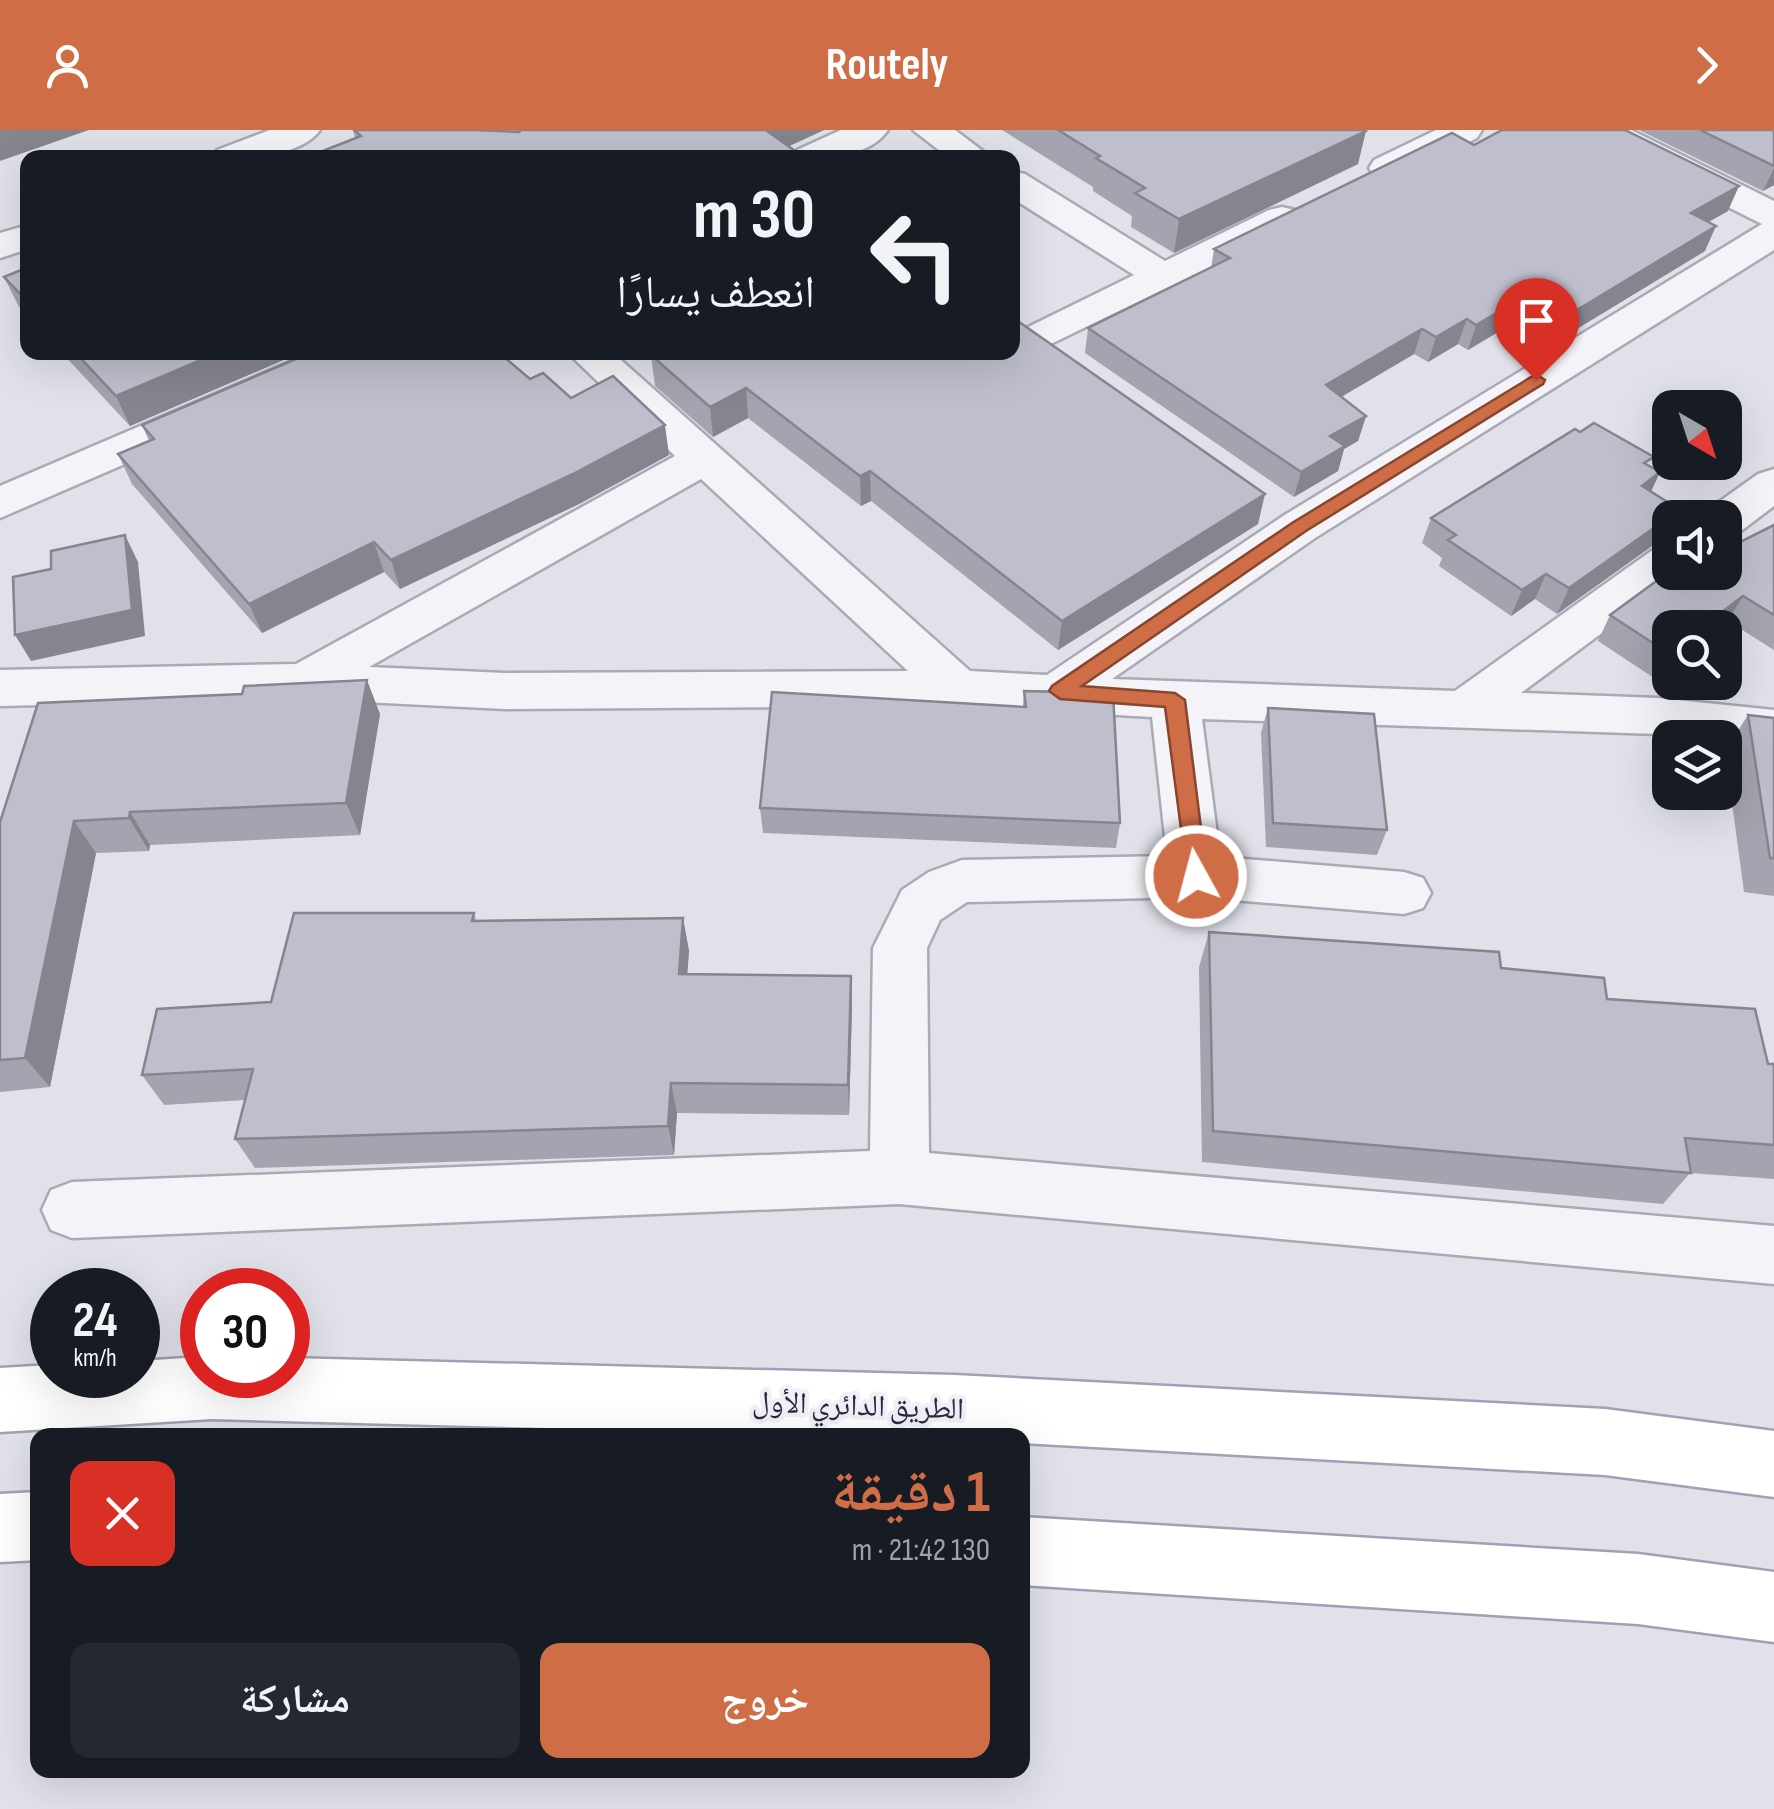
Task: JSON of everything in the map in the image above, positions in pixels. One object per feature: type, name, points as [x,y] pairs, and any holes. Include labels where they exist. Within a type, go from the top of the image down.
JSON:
[{"type":"main road","name":"الطريق الدائري الأول","points":[[0,1400],[212,1388],[954,1407],[1606,1442],[1774,1464]]},
{"type":"main road","points":[[0,1528],[30,1526]]},
{"type":"main road","points":[[1030,1551],[1638,1589],[1774,1606]]},
{"type":"street","points":[[251,150],[302,130]]},
{"type":"street","points":[[827,150],[870,130]]},
{"type":"street","points":[[931,130],[962,150]]},
{"type":"street","points":[[1371,164],[1464,130]]},
{"type":"street","points":[[1603,130],[1774,216]]},
{"type":"street","points":[[1020,187],[1161,275]]},
{"type":"street","points":[[1037,343],[1161,275],[1322,199]]},
{"type":"street","points":[[1060,691],[1283,516],[1774,233]]},
{"type":"street","points":[[0,503],[331,360]]},
{"type":"street","points":[[596,360],[958,688]]},
{"type":"street","points":[[304,680],[703,459]]},
{"type":"street","points":[[1742,508],[1774,484]]},
{"type":"street","points":[[1468,707],[1652,573]]},
{"type":"street","points":[[0,688],[304,680],[505,692],[958,688],[1175,700],[1658,716],[1774,728]]},
{"type":"street","points":[[1175,700],[1196,876]]},
{"type":"street","points":[[899,1177],[900,948],[912,912],[931,894],[962,881],[1196,876],[1404,893]]},
{"type":"street","points":[[72,1210],[899,1177],[1774,1256]]},
{"type":"building","points":[[354,130],[770,130],[767,131],[794,150],[325,150],[361,136]]},
{"type":"building","points":[[1058,130],[1366,131],[1179,219],[1135,193],[1145,188]]},
{"type":"building","points":[[1502,130],[1625,130],[1739,186],[1691,213],[1716,226],[1567,316],[1541,301],[1518,314],[1507,307],[1476,325],[1467,319],[1436,337],[1422,329],[1326,385],[1366,416],[1330,436],[1345,446],[1301,472],[1088,328],[1230,258],[1214,249],[1452,133],[1474,145]]},
{"type":"building","points":[[1700,130],[1774,130],[1774,166]]},
{"type":"building","points":[[20,270],[20,294],[4,277]]},
{"type":"building","points":[[1020,323],[1265,494],[1062,621],[870,471],[860,476],[746,388],[710,407],[657,360],[1020,360]]},
{"type":"building","points":[[82,360],[201,360],[116,396]]},
{"type":"building","points":[[293,360],[507,360],[530,379],[543,373],[571,398],[613,376],[665,425],[573,474],[391,560],[374,542],[249,604],[118,454],[154,439],[142,425]]},
{"type":"building","points":[[1594,423],[1652,456],[1644,463],[1652,468],[1652,478],[1642,486],[1664,500],[1652,500],[1652,529],[1569,588],[1546,574],[1522,590],[1448,540],[1456,535],[1431,518],[1575,429],[1580,432]]},
{"type":"building","points":[[1774,525],[1774,615],[1743,596],[1725,610],[1652,610],[1652,643],[1610,615],[1652,584],[1652,590],[1742,590],[1742,541]]},
{"type":"building","points":[[125,535],[132,610],[15,635],[13,577],[51,569],[51,551]]},
{"type":"building","points":[[367,680],[346,803],[130,812],[129,818],[74,821],[25,1058],[0,1060],[0,822],[38,703],[242,694],[244,686]]},
{"type":"building","points":[[1024,691],[1113,693],[1120,823],[760,808],[772,692],[1026,707]]},
{"type":"building","points":[[1268,708],[1374,714],[1387,830],[1273,823]]},
{"type":"building","points":[[1748,715],[1774,718],[1774,858],[1770,858]]},
{"type":"building","points":[[294,913],[474,913],[472,921],[683,918],[679,974],[851,976],[848,1085],[671,1083],[668,1126],[235,1139],[253,1069],[142,1075],[157,1009],[271,1002]]},
{"type":"building","points":[[1209,932],[1499,952],[1501,968],[1604,978],[1607,999],[1755,1009],[1768,1064],[1774,1064],[1774,1145],[1685,1138],[1691,1173],[1213,1131]]},
{"type":"route","points":[[1196,876],[1175,700],[1060,691],[1299,527],[1536,380]]}]
